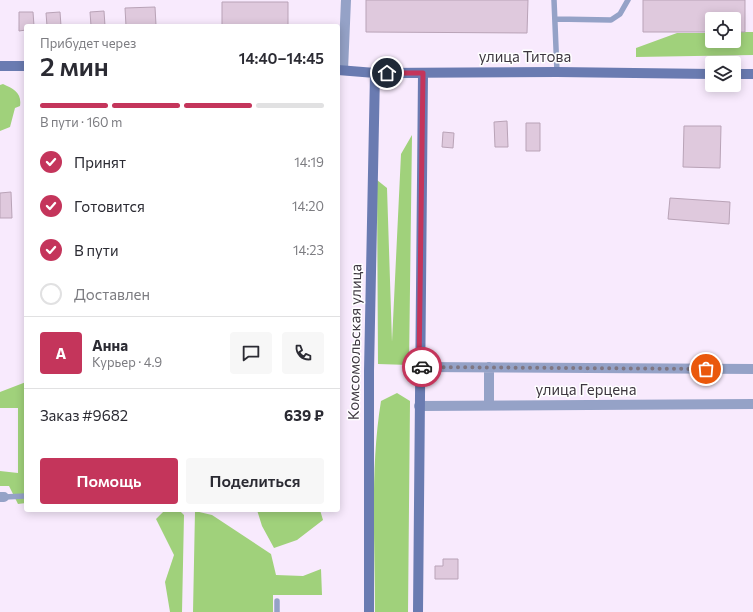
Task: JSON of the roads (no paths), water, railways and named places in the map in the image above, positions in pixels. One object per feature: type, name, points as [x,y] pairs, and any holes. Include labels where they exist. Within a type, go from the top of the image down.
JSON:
[{"type":"street","points":[[341,70],[346,0]]},
{"type":"street","points":[[0,66],[24,66]]},
{"type":"street","name":"улица Титова","points":[[341,70],[375,73],[557,72],[705,74]]},
{"type":"street","name":"Комсомольская улица","points":[[369,612],[369,371],[375,73]]},
{"type":"street","points":[[418,612],[419,367],[423,73]]},
{"type":"street","points":[[741,74],[753,74]]},
{"type":"street","name":"улица Герцена","points":[[419,367],[753,369]]},
{"type":"street","points":[[489,367],[489,405]]},
{"type":"street","name":"улица Герцена","points":[[419,406],[753,404]]},
{"type":"lane","points":[[554,0],[557,72]]},
{"type":"lane","points":[[555,19],[611,20],[620,14],[628,0]]},
{"type":"lane","points":[[2,497],[24,496]]},
{"type":"lane","points":[[277,601],[277,612]]}]
